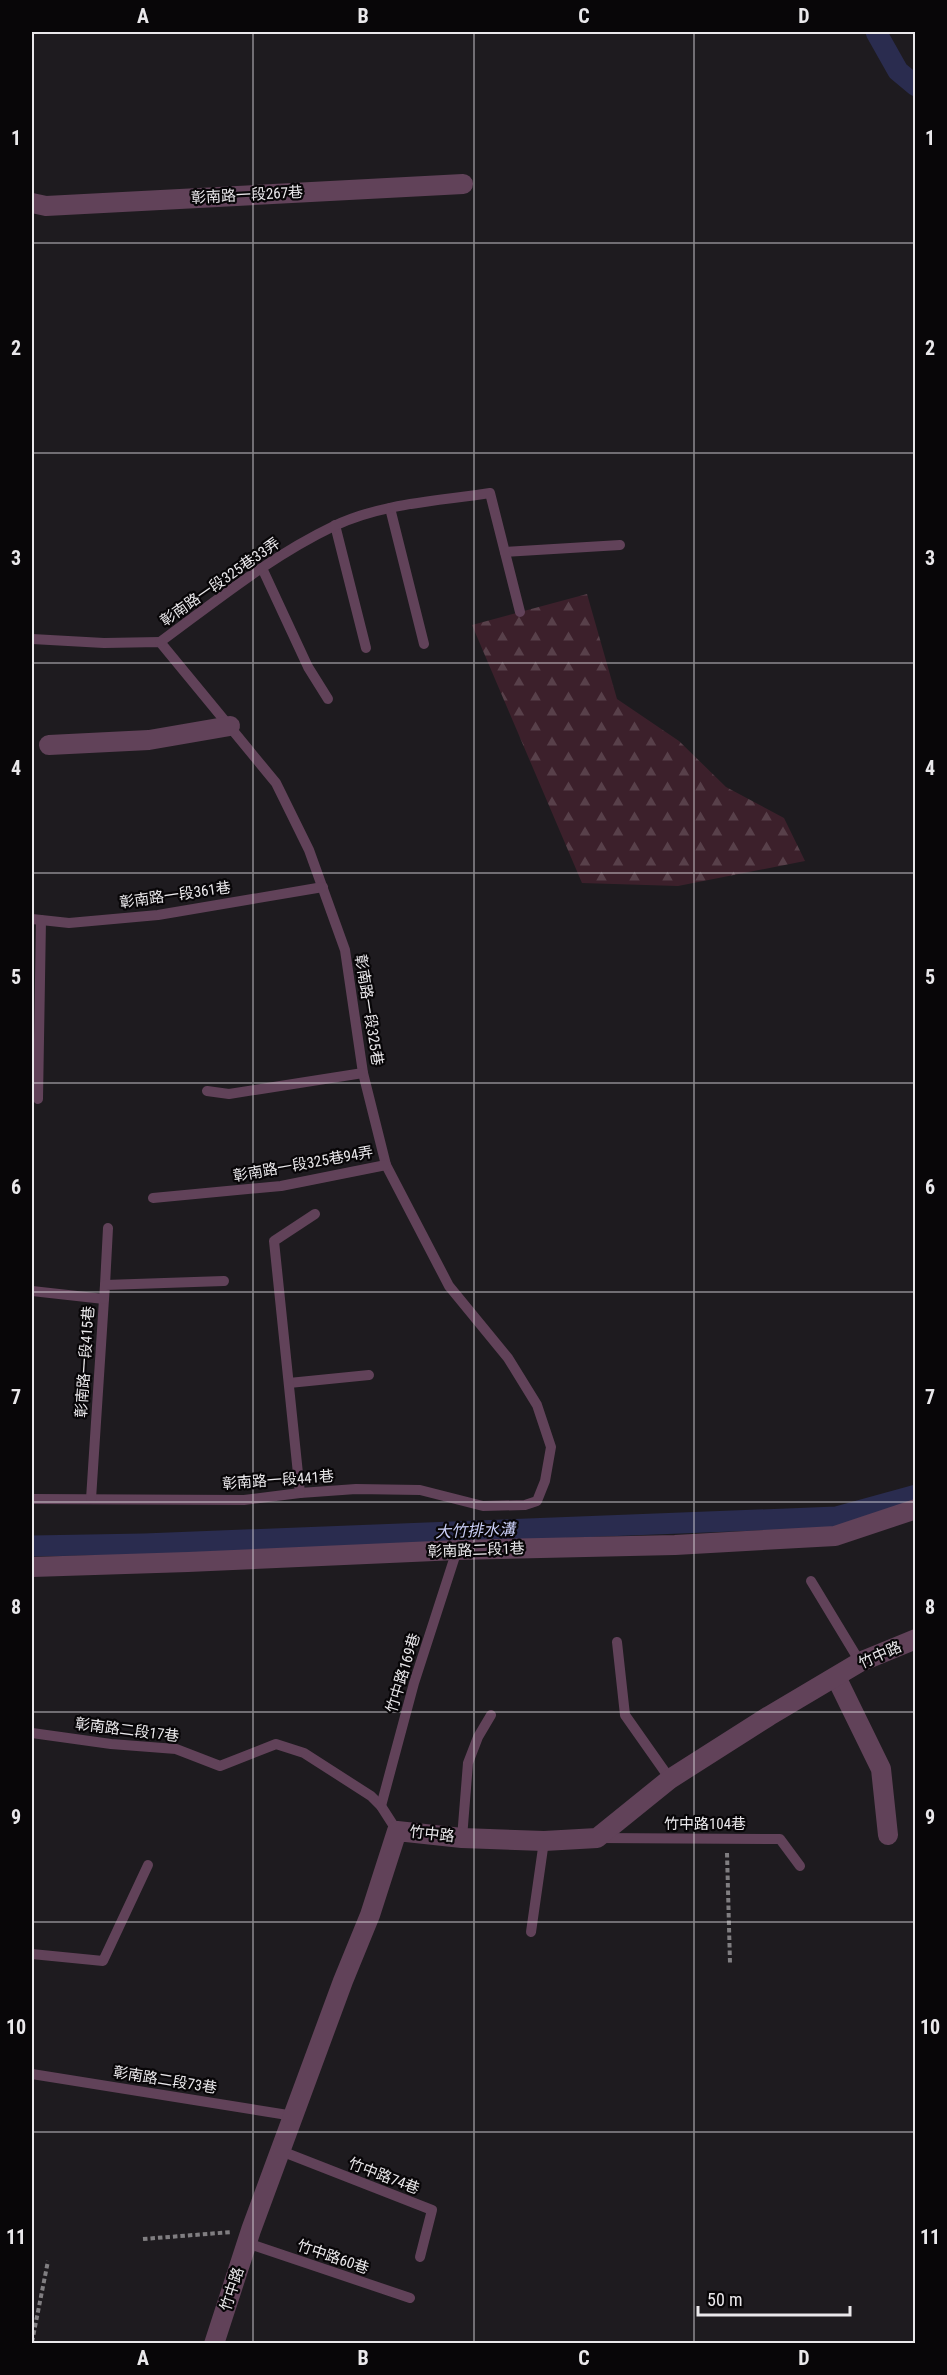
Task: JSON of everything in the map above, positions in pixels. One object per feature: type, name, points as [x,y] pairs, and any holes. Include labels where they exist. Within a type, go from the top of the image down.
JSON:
[{"type":"street","name":"彰南路一段267巷","points":[[32,203],[46,206],[463,184]]},
{"type":"street","points":[[49,746],[149,740],[230,726]]},
{"type":"street","name":"彰南路二段1巷","points":[[32,1567],[457,1550],[675,1545],[836,1536],[915,1509]]},
{"type":"street","name":"竹中路","points":[[214,2343],[249,2237],[370,1915],[397,1831],[462,1838],[544,1841],[597,1839],[670,1779],[769,1716],[860,1662],[915,1639]]},
{"type":"street","points":[[836,1677],[881,1768],[888,1835]]},
{"type":"lane","name":"彰南路一段325巷33弄","points":[[160,642],[262,568],[335,525],[390,508],[490,493],[520,612]]},
{"type":"lane","points":[[390,508],[424,644]]},
{"type":"lane","points":[[335,525],[366,648]]},
{"type":"lane","points":[[505,552],[620,545]]},
{"type":"lane","points":[[262,568],[308,666],[328,699]]},
{"type":"lane","points":[[32,639],[104,643],[160,642]]},
{"type":"lane","name":"彰南路一段325巷","points":[[160,642],[276,783],[309,850],[345,950],[363,1073],[386,1165],[448,1286],[508,1358],[537,1405],[551,1447],[545,1481],[537,1501],[525,1505]]},
{"type":"lane","name":"彰南路一段361巷","points":[[36,919],[69,923],[158,915],[323,887]]},
{"type":"lane","points":[[36,919],[38,1099]]},
{"type":"lane","points":[[207,1091],[229,1094],[363,1073]]},
{"type":"lane","name":"彰南路一段325巷94弄","points":[[153,1198],[281,1186],[386,1165]]},
{"type":"lane","points":[[300,1493],[274,1241],[315,1214]]},
{"type":"lane","points":[[104,1299],[108,1228]]},
{"type":"lane","points":[[105,1285],[224,1281]]},
{"type":"lane","name":"彰南路一段415巷","points":[[32,1291],[104,1299],[91,1499]]},
{"type":"lane","points":[[289,1383],[369,1375]]},
{"type":"lane","name":"彰南路一段441巷","points":[[32,1499],[244,1500],[300,1493],[420,1490],[483,1506],[525,1505]]},
{"type":"lane","name":"竹中路169巷","points":[[381,1806],[414,1683],[457,1550]]},
{"type":"lane","points":[[811,1581],[860,1662]]},
{"type":"lane","points":[[617,1642],[625,1715],[670,1779]]},
{"type":"lane","points":[[462,1838],[468,1763],[478,1737],[491,1715]]},
{"type":"lane","name":"彰南路二段17巷","points":[[32,1732],[111,1744],[176,1749],[220,1766],[276,1744],[304,1753],[371,1796],[381,1806],[397,1831]]},
{"type":"lane","name":"竹中路104巷","points":[[597,1839],[780,1839],[800,1866]]},
{"type":"lane","points":[[531,1932],[544,1841]]},
{"type":"lane","points":[[32,1954],[103,1961],[148,1865]]},
{"type":"lane","name":"彰南路二段73巷","points":[[32,2074],[294,2116]]},
{"type":"lane","name":"竹中路74巷","points":[[281,2151],[432,2211],[420,2257]]},
{"type":"lane","name":"竹中路60巷","points":[[249,2237],[410,2298]]},
{"type":"path","points":[[726,1839],[730,1963]]},
{"type":"path","points":[[143,2239],[249,2237]]},
{"type":"path","points":[[32,2342],[48,2261]]},
{"type":"green space","points":[[587,594],[617,699],[679,741],[726,787],[784,818],[805,861],[678,886],[582,883],[472,625]]},
{"type":"waterway","points":[[876,32],[898,71],[916,86]]},
{"type":"waterway","name":"大竹排水溝","points":[[32,1546],[144,1544],[836,1517],[916,1495]]}]
